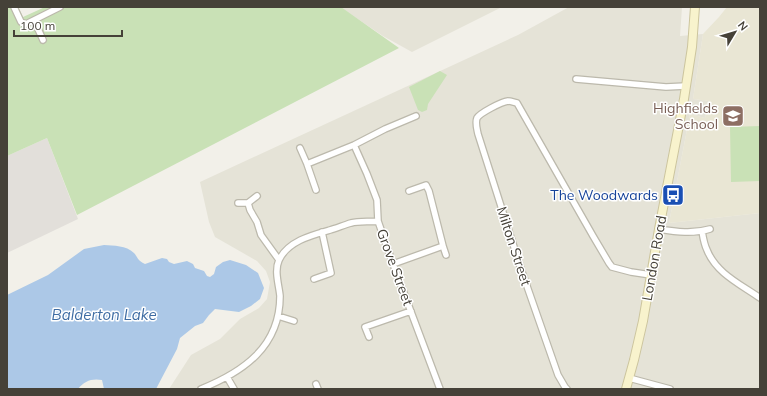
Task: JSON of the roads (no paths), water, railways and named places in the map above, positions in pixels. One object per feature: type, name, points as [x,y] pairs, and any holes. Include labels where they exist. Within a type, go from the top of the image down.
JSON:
[{"type":"main road","name":"London Road","points":[[626,389],[643,321],[686,86],[696,7]]},
{"type":"street","points":[[14,7],[21,22],[26,24],[60,7]]},
{"type":"street","points":[[34,20],[43,40]]},
{"type":"street","points":[[576,79],[666,87],[686,86]]},
{"type":"street","name":"Milton Street","points":[[567,389],[558,375],[478,134],[476,125],[477,119],[480,115],[506,101],[513,101],[517,103],[612,267],[651,275]]},
{"type":"street","points":[[307,164],[354,145],[385,129],[416,116]]},
{"type":"street","name":"Grove Street","points":[[354,145],[377,200],[378,221],[440,389]]},
{"type":"street","points":[[300,148],[316,190]]},
{"type":"street","points":[[409,191],[426,185],[429,191],[446,255]]},
{"type":"street","points":[[238,203],[248,203],[257,196]]},
{"type":"street","points":[[248,203],[261,235],[279,260]]},
{"type":"street","points":[[201,389],[227,377],[243,367],[258,354],[267,342],[273,331],[278,316],[280,296],[278,273],[279,260],[285,251],[292,245],[305,238],[322,232],[351,223],[378,221]]},
{"type":"street","points":[[659,228],[682,232],[710,229]]},
{"type":"street","points":[[702,231],[706,249],[716,266],[760,298]]},
{"type":"street","points":[[314,279],[331,273],[322,232]]},
{"type":"street","points":[[393,264],[443,246]]},
{"type":"street","points":[[369,337],[365,327],[411,311]]},
{"type":"street","points":[[278,316],[294,321]]},
{"type":"street","points":[[227,377],[234,389]]},
{"type":"street","points":[[629,378],[670,389]]},
{"type":"water","name":"Balderton Lake","points":[[104,245],[120,246],[131,250],[139,260],[145,264],[162,258],[167,259],[169,262],[174,264],[187,261],[193,264],[195,268],[204,271],[207,276],[210,277],[214,274],[216,267],[223,262],[230,260],[246,265],[258,273],[264,288],[260,299],[251,306],[239,312],[215,309],[203,323],[195,326],[180,338],[177,349],[156,389],[104,389],[102,380],[95,379],[86,382],[78,389],[7,389],[7,295],[48,275],[84,249]]},
{"type":"place","name":"Highfields School","points":[[733,116]]},
{"type":"place","name":"The Woodwards","points":[[673,195]]}]
